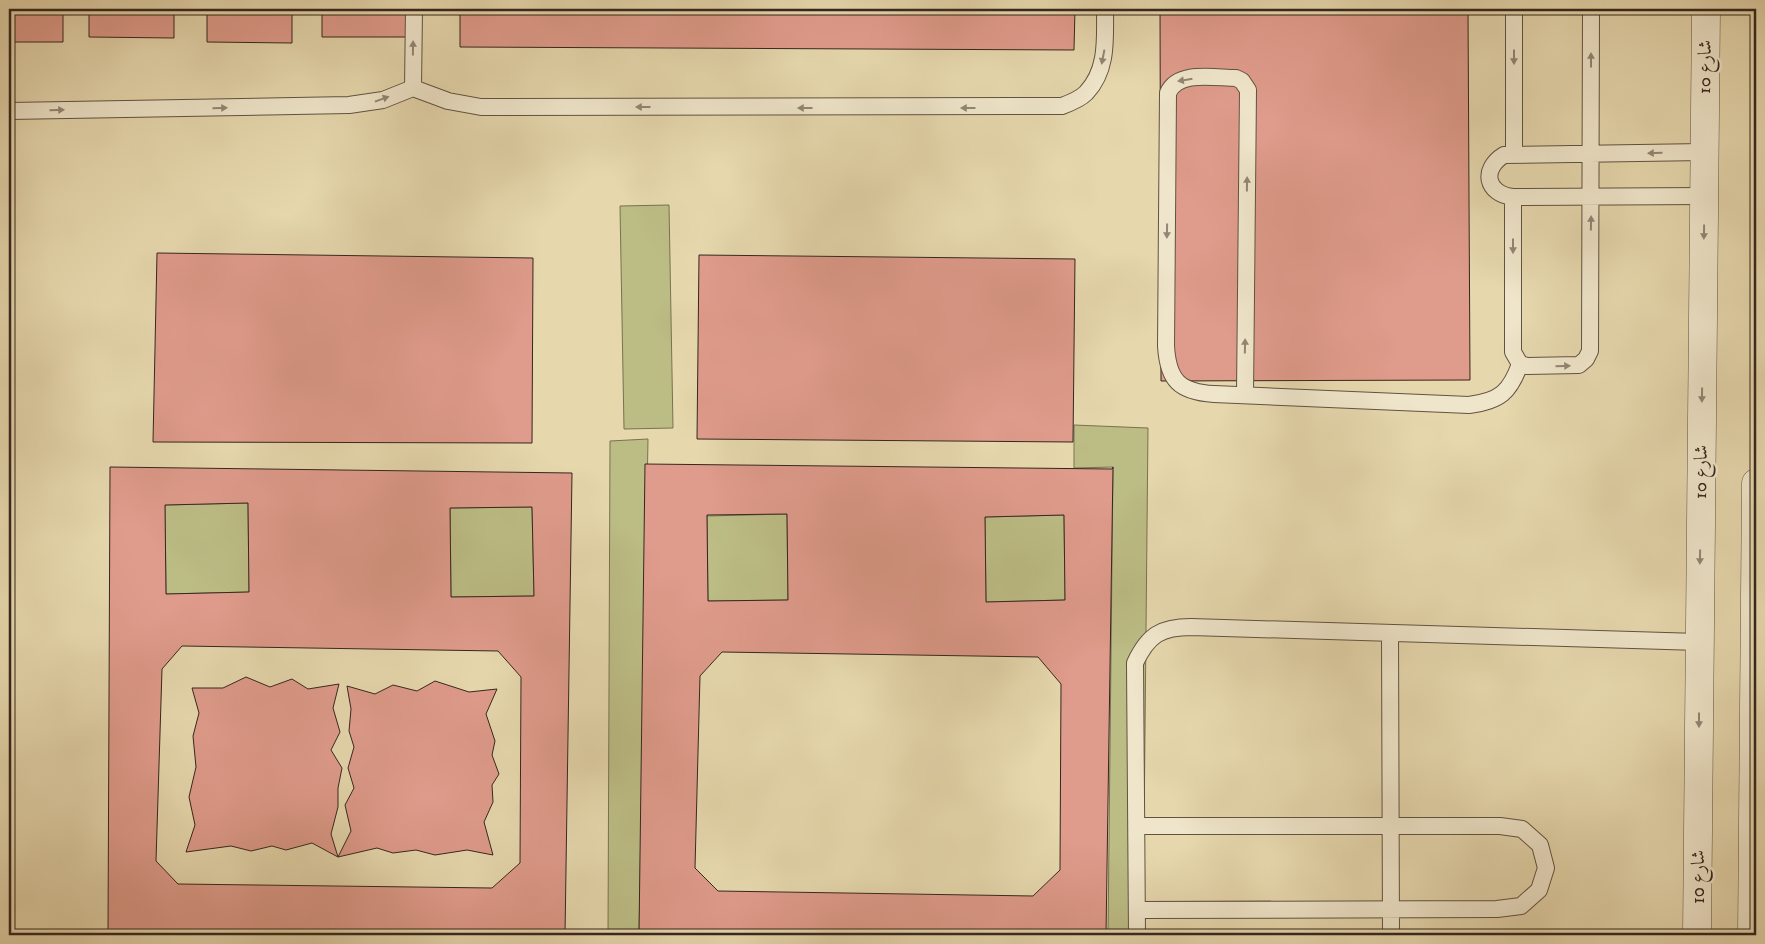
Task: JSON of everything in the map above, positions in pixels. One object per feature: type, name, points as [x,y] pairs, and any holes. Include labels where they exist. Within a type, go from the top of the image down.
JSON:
[{"type":"street","name":"شارع 10","points":[[1697,935],[1706,9]]},
{"type":"street","points":[[1752,935],[1756,483]]},
{"type":"lane","points":[[413,88],[414,9]]},
{"type":"lane","points":[[9,111],[349,105],[382,100],[413,88],[448,101],[481,107],[1062,106],[1085,94],[1100,73],[1105,48],[1106,9]]},
{"type":"lane","points":[[1514,9],[1514,154]]},
{"type":"lane","points":[[1520,364],[1535,367],[1578,365],[1586,359],[1590,351],[1592,153],[1590,9]]},
{"type":"lane","points":[[1245,395],[1248,90],[1242,80],[1236,78],[1182,78],[1171,86],[1168,93],[1167,365],[1177,382],[1194,393],[1469,405],[1486,403],[1502,395],[1513,383],[1520,364],[1514,352],[1513,197]]},
{"type":"lane","points":[[1704,152],[1504,155],[1495,160],[1490,170],[1489,180],[1494,190],[1503,196],[1513,197],[1705,196]]},
{"type":"lane","points":[[1137,935],[1138,826],[1135,663],[1143,647],[1156,634],[1173,627],[1699,642]]},
{"type":"lane","points":[[1390,633],[1391,935]]},
{"type":"lane","points":[[1137,910],[1497,909],[1521,906],[1539,890],[1546,868],[1540,845],[1522,829],[1500,826],[1138,826]]},
{"type":"green space","points":[[669,205],[673,428],[624,429],[620,206]]},
{"type":"green space","points":[[1074,425],[1148,428],[1143,935],[1108,935],[1113,467],[1074,468]]},
{"type":"green space","points":[[648,439],[639,935],[608,935],[610,441]]},
{"type":"green space","points":[[248,503],[249,592],[166,594],[165,505]]},
{"type":"green space","points":[[532,507],[534,596],[451,597],[450,508]]},
{"type":"green space","points":[[787,514],[788,600],[708,601],[707,516]]},
{"type":"green space","points":[[1064,515],[1065,600],[986,602],[985,517]]},
{"type":"building","points":[[9,9],[63,9],[63,42],[9,42]]},
{"type":"building","points":[[89,9],[174,9],[174,38],[89,37]]},
{"type":"building","points":[[207,9],[292,9],[292,43],[207,42]]},
{"type":"building","points":[[322,9],[407,9],[407,37],[322,37]]},
{"type":"building","points":[[460,9],[1075,9],[1074,50],[460,47]]},
{"type":"building","points":[[1160,9],[1468,9],[1470,380],[1161,381]]},
{"type":"building","points":[[157,253],[533,258],[532,443],[153,442]]},
{"type":"building","points":[[699,255],[1075,259],[1073,442],[697,439]]},
{"type":"building","points":[[645,464],[1112,469],[1113,467],[1106,935],[639,935]],"holes":[[[787,514],[788,600],[708,601],[707,515]],[[1064,515],[1065,600],[986,602],[985,517]],[[722,652],[1038,657],[1061,684],[1060,870],[1033,896],[718,891],[695,868],[700,676]]]},
{"type":"building","points":[[110,467],[572,473],[565,935],[108,934]],"holes":[[[248,503],[249,592],[166,594],[165,505]],[[532,507],[534,596],[451,597],[450,508]],[[182,646],[498,651],[521,677],[520,863],[492,888],[178,884],[156,861],[162,669]]]},
{"type":"building","points":[[246,677],[270,687],[292,679],[308,689],[339,684],[333,708],[340,732],[331,750],[342,768],[338,788],[338,807],[331,834],[338,857],[312,843],[286,850],[272,846],[251,851],[231,846],[186,852],[195,825],[189,797],[196,767],[193,736],[199,713],[192,688],[223,688]]},
{"type":"building","points":[[435,681],[469,692],[497,689],[486,714],[495,741],[492,755],[499,774],[492,785],[493,802],[484,822],[493,855],[467,850],[435,855],[416,850],[393,853],[377,848],[338,857],[351,831],[345,805],[354,788],[348,768],[354,747],[349,731],[351,709],[347,686],[375,694],[393,685],[417,691]]}]
